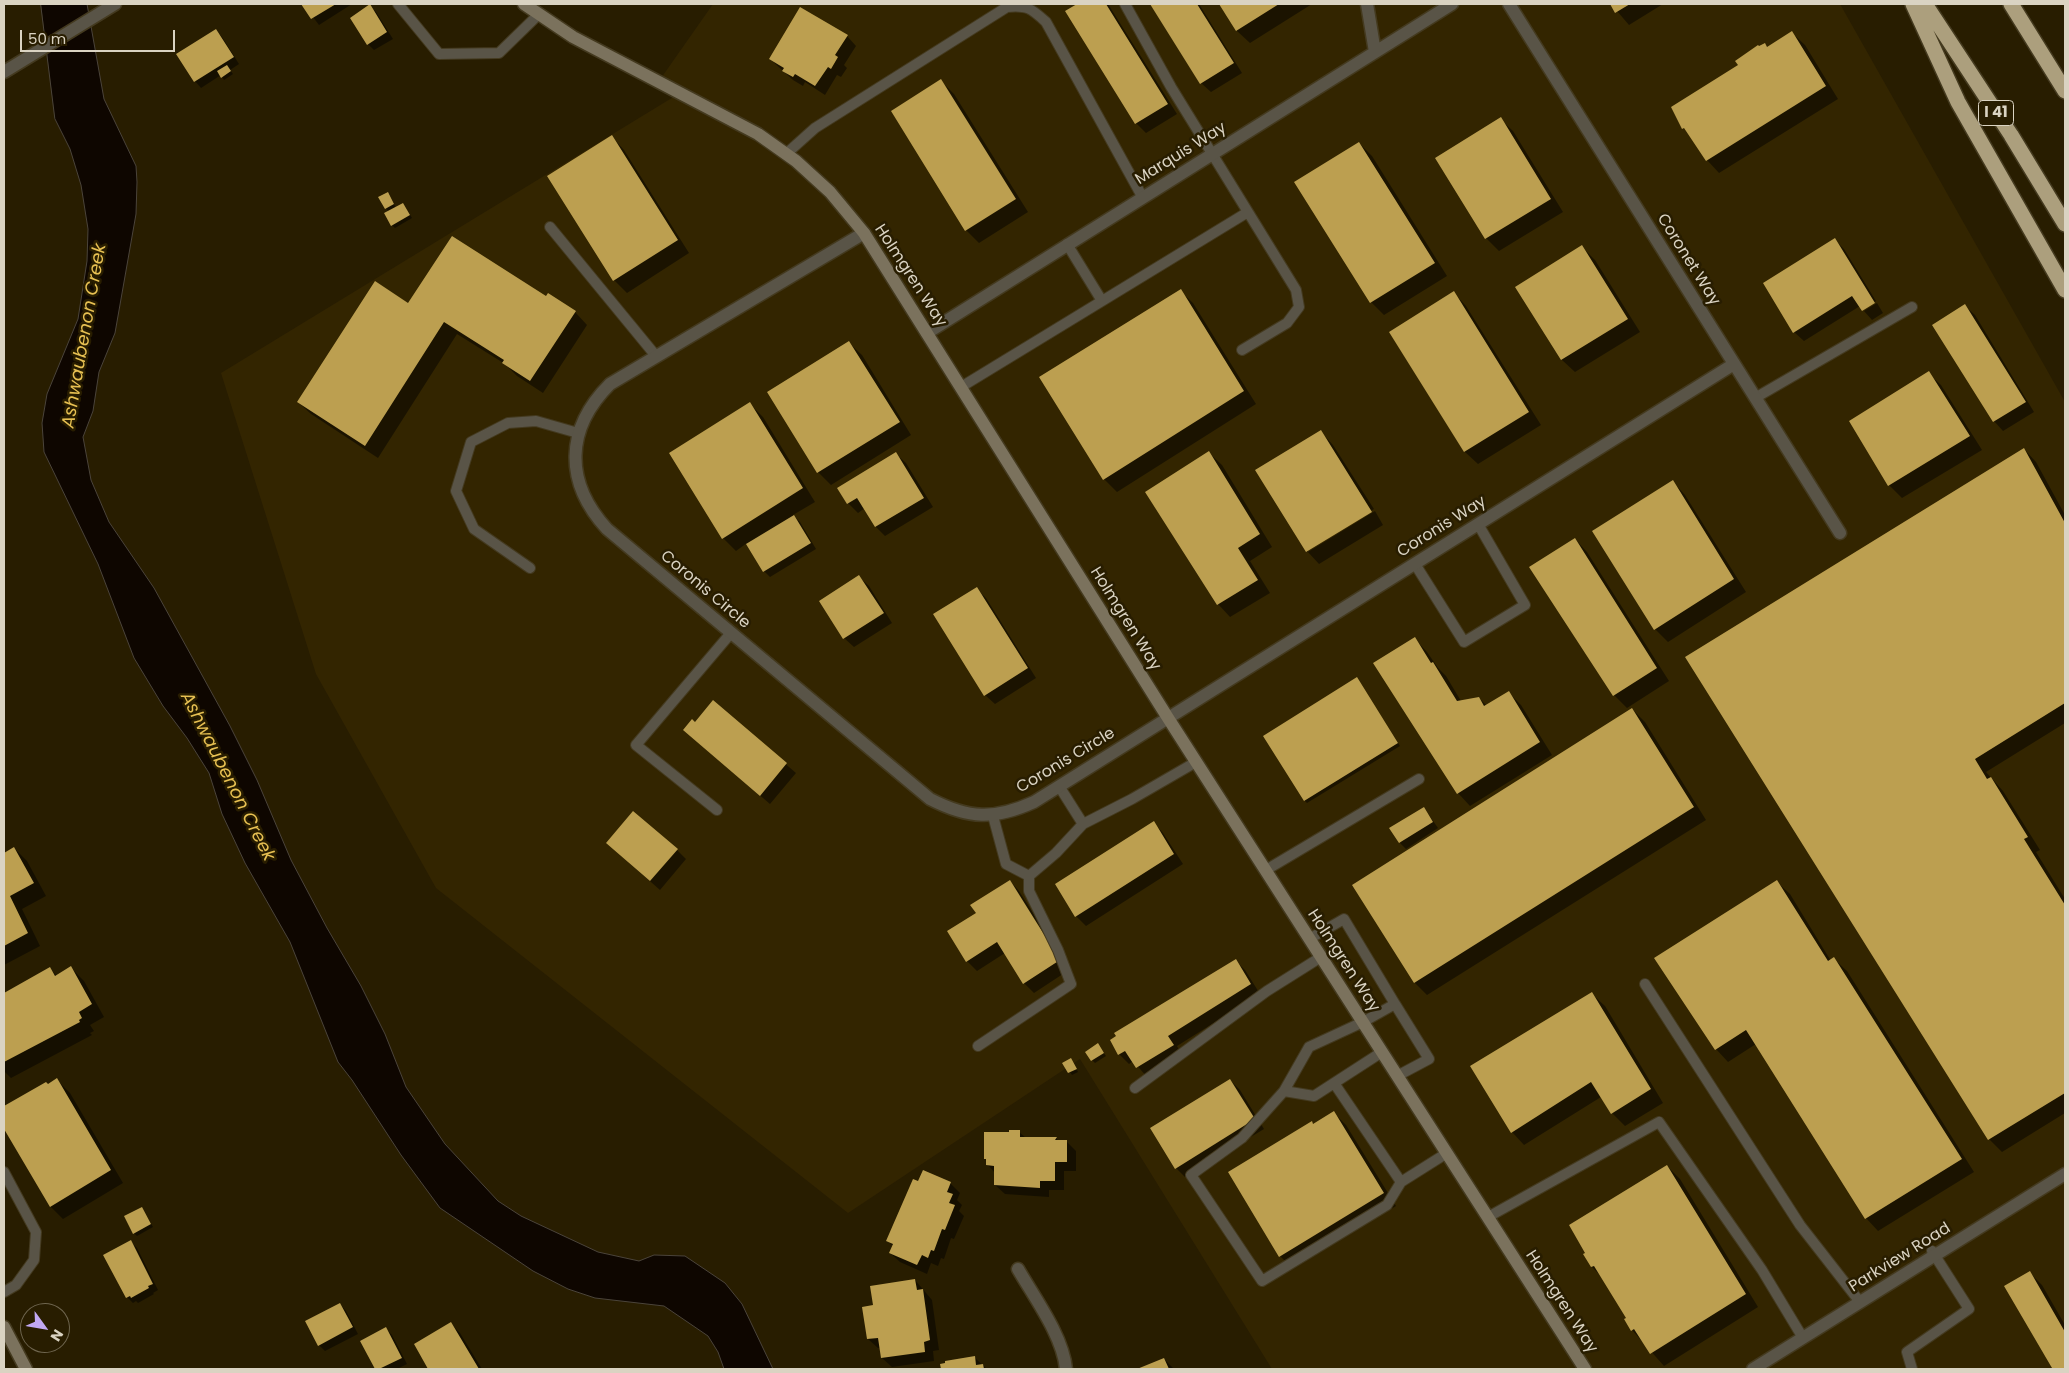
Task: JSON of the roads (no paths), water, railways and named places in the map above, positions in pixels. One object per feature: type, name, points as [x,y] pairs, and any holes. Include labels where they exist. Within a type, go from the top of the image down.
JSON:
[{"type":"highway","points":[[1914,4],[1958,102],[2065,290]]},
{"type":"highway","name":"I 41","points":[[1924,4],[2011,135],[2065,224]]},
{"type":"highway","points":[[2011,4],[2065,92]]},
{"type":"highway","points":[[2034,40],[2065,80]]},
{"type":"street","points":[[4,72],[115,4]]},
{"type":"street","name":"Holmgren Way","points":[[524,4],[573,37],[744,126],[786,154],[830,192],[864,233],[1168,718],[1586,1369]]},
{"type":"street","points":[[1367,4],[1375,52]]},
{"type":"street","name":"Marquis Way","points":[[927,332],[1452,4]]},
{"type":"street","name":"Coronet Way","points":[[1509,4],[1840,533]]},
{"type":"street","name":"Coronis Circle","points":[[864,233],[610,384],[596,398],[584,417],[578,433],[575,452],[576,472],[582,494],[594,515],[607,529],[930,799],[950,810],[972,815],[993,816],[1014,811],[1034,802],[1168,718]]},
{"type":"street","name":"Coronis Way","points":[[1168,718],[1734,364]]},
{"type":"street","name":"Parkview Road","points":[[1753,1369],[1934,1253],[2065,1174]]},
{"type":"street","points":[[1018,1269],[1056,1338],[1066,1369]]},
{"type":"street","points":[[4,1327],[26,1369]]},
{"type":"lane","points":[[398,4],[439,54],[499,53],[538,15]]},
{"type":"lane","points":[[1125,4],[1171,87],[1296,290],[1299,307],[1287,323],[1242,350]]},
{"type":"lane","points":[[786,154],[815,128],[1006,7],[1024,5],[1034,10],[1046,22],[1143,198]]},
{"type":"lane","points":[[961,387],[1248,212]]},
{"type":"lane","points":[[550,227],[656,356]]},
{"type":"lane","points":[[1067,244],[1102,301]]},
{"type":"lane","points":[[1755,398],[1912,308]]},
{"type":"lane","points":[[530,568],[474,529],[456,491],[471,442],[508,424],[536,422],[578,433]]},
{"type":"lane","points":[[1415,564],[1464,642],[1525,605],[1478,524]]},
{"type":"lane","points":[[717,810],[636,745],[731,633]]},
{"type":"lane","points":[[978,1046],[1071,984],[1058,950],[1029,891],[1029,876],[1056,853],[1083,824],[1132,799],[1196,762]]},
{"type":"lane","points":[[1266,870],[1419,779]]},
{"type":"lane","points":[[1059,786],[1083,824]]},
{"type":"lane","points":[[993,816],[1006,864],[1029,876]]},
{"type":"lane","points":[[1309,939],[1344,920],[1429,1059],[1397,1076]]},
{"type":"lane","points":[[1135,1088],[1267,992],[1321,957]]},
{"type":"lane","points":[[1645,984],[1800,1225],[1860,1302]]},
{"type":"lane","points":[[1395,1004],[1363,1022],[1309,1047],[1284,1091],[1242,1138],[1192,1175],[1262,1281],[1387,1206],[1401,1182],[1447,1153]]},
{"type":"lane","points":[[1284,1091],[1314,1096],[1382,1052]]},
{"type":"lane","points":[[1334,1084],[1401,1182]]},
{"type":"lane","points":[[1488,1217],[1659,1122],[1762,1270],[1803,1338]]},
{"type":"lane","points":[[4,1172],[36,1232],[34,1260],[16,1284],[4,1292]]},
{"type":"lane","points":[[1912,1369],[1907,1352],[1970,1309],[1934,1253]]},
{"type":"water","name":"Ashwaubenon Creek","points":[[41,4],[87,4],[104,99],[136,166],[136,214],[115,333],[99,372],[93,411],[83,437],[91,480],[109,522],[154,588],[230,726],[257,780],[291,860],[327,928],[361,986],[385,1034],[406,1087],[445,1144],[498,1201],[521,1216],[598,1252],[639,1261],[654,1255],[685,1256],[725,1283],[742,1304],[773,1369],[724,1369],[718,1352],[708,1336],[664,1306],[595,1298],[568,1289],[533,1271],[440,1208],[401,1155],[338,1062],[290,942],[245,863],[222,814],[209,773],[187,738],[163,706],[134,658],[98,564],[44,452],[42,423],[47,394],[78,319],[87,261],[88,229],[81,185],[70,149],[55,119]]}]
